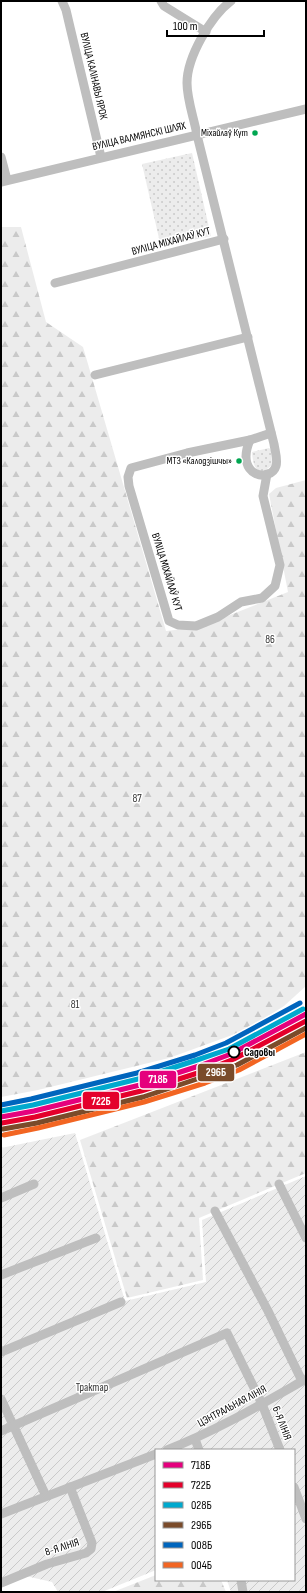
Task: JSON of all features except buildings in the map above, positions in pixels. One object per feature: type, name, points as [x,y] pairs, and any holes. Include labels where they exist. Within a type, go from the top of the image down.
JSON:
[{"type":"street","name":"ВУЛІЦА КАЛІНАВЫ ЯРОК","points":[[62,1],[66,10],[101,157]]},
{"type":"street","points":[[161,1],[164,6],[206,32]]},
{"type":"street","name":"ВУЛІЦА МІХАЙЛАЎ КУТ","points":[[232,1],[225,6],[206,32],[194,55],[188,72],[187,85],[197,135],[271,433],[276,468],[267,474],[263,496],[280,565],[275,586],[262,598],[241,602],[218,617],[196,626],[178,625],[169,621],[129,486],[128,476],[131,468],[176,456],[250,440]]},
{"type":"street","name":"ВУЛІЦА ВАЛМЯНСКІ ШЛЯХ","points":[[4,181],[306,109]]},
{"type":"street","points":[[1,157],[4,181]]},
{"type":"street","name":"ВУЛІЦА МІХАЙЛАЎ КУТ","points":[[55,283],[224,239]]},
{"type":"street","points":[[95,375],[248,337]]},
{"type":"street","points":[[267,474],[255,474],[246,463],[245,451],[250,440],[271,433]]},
{"type":"street","points":[[1,1198],[34,1184]]},
{"type":"street","points":[[279,1184],[306,1238]]},
{"type":"street","points":[[215,1211],[304,1380]]},
{"type":"street","points":[[1,1275],[96,1238]]},
{"type":"street","points":[[1,1352],[121,1302]]},
{"type":"street","name":"6-Я ЛІНІЯ","points":[[14,1425],[227,1333],[262,1404],[280,1449]]},
{"type":"street","name":"ЦЭНТРАЛЬНАЯ ЛІНІЯ","points":[[169,1449],[233,1420],[304,1380]]},
{"type":"street","points":[[1,1399],[46,1496]]},
{"type":"street","points":[[1,1430],[14,1425]]},
{"type":"street","points":[[194,1439],[198,1449]]},
{"type":"street","points":[[1,1514],[155,1454]]},
{"type":"street","name":"8-Я ЛІНІЯ","points":[[1,1583],[47,1564],[86,1552],[91,1549],[92,1543],[70,1487]]},
{"type":"street","points":[[295,1490],[306,1519]]},
{"type":"street","points":[[241,1581],[243,1592]]},
{"type":"green space","points":[[192,153],[211,236],[161,247],[142,164]]},
{"type":"green space","name":"87","points":[[1,227],[21,227],[46,322],[83,347],[166,631],[200,627],[288,592],[269,494],[276,488],[306,480],[306,986],[284,1006],[246,1030],[169,1058],[38,1090],[1,1097]]},
{"type":"green space","points":[[269,448],[271,450],[272,465],[263,471],[259,471],[253,462],[252,452]]},
{"type":"green space","points":[[306,1052],[306,1173],[199,1218],[203,1280],[127,1298],[80,1140]]},
{"type":"green space","name":"Трактар","points":[[75,1133],[125,1301],[206,1282],[202,1220],[306,1176],[306,1592],[231,1592],[227,1581],[295,1581],[295,1449],[155,1449],[155,1570],[102,1592],[58,1592],[52,1582],[17,1574],[1,1580],[1,1148]]},
{"type":"green space","points":[[155,1575],[155,1581],[221,1581],[226,1592],[113,1592]]},
{"type":"transit line","name":"008Б","points":[[1,1105],[137,1073],[195,1055],[226,1043],[300,1003]]},
{"type":"transit line","name":"028Б","points":[[1,1111],[33,1105],[138,1079],[197,1060],[229,1049],[303,1009]]},
{"type":"transit line","name":"718Б","points":[[1,1117],[34,1111],[140,1085],[199,1066],[231,1054],[306,1014]]},
{"type":"transit line","name":"722Б","points":[[2,1123],[35,1117],[141,1091],[201,1072],[234,1059],[306,1021]]},
{"type":"transit line","name":"296Б","points":[[3,1129],[37,1123],[143,1097],[237,1065],[306,1028]]},
{"type":"transit line","name":"004Б","points":[[4,1135],[144,1102],[205,1083],[239,1070],[306,1034]]},
{"type":"place","name":"Міхайлаў Кут","points":[[255,133]]},
{"type":"place","name":"МТЗ «Калодзішчы»","points":[[239,461]]},
{"type":"place","name":"Садовы","points":[[234,1052]]},
{"type":"park label","name":"86","points":[[270,639]]},
{"type":"park label","name":"81","points":[[75,1004]]}]
